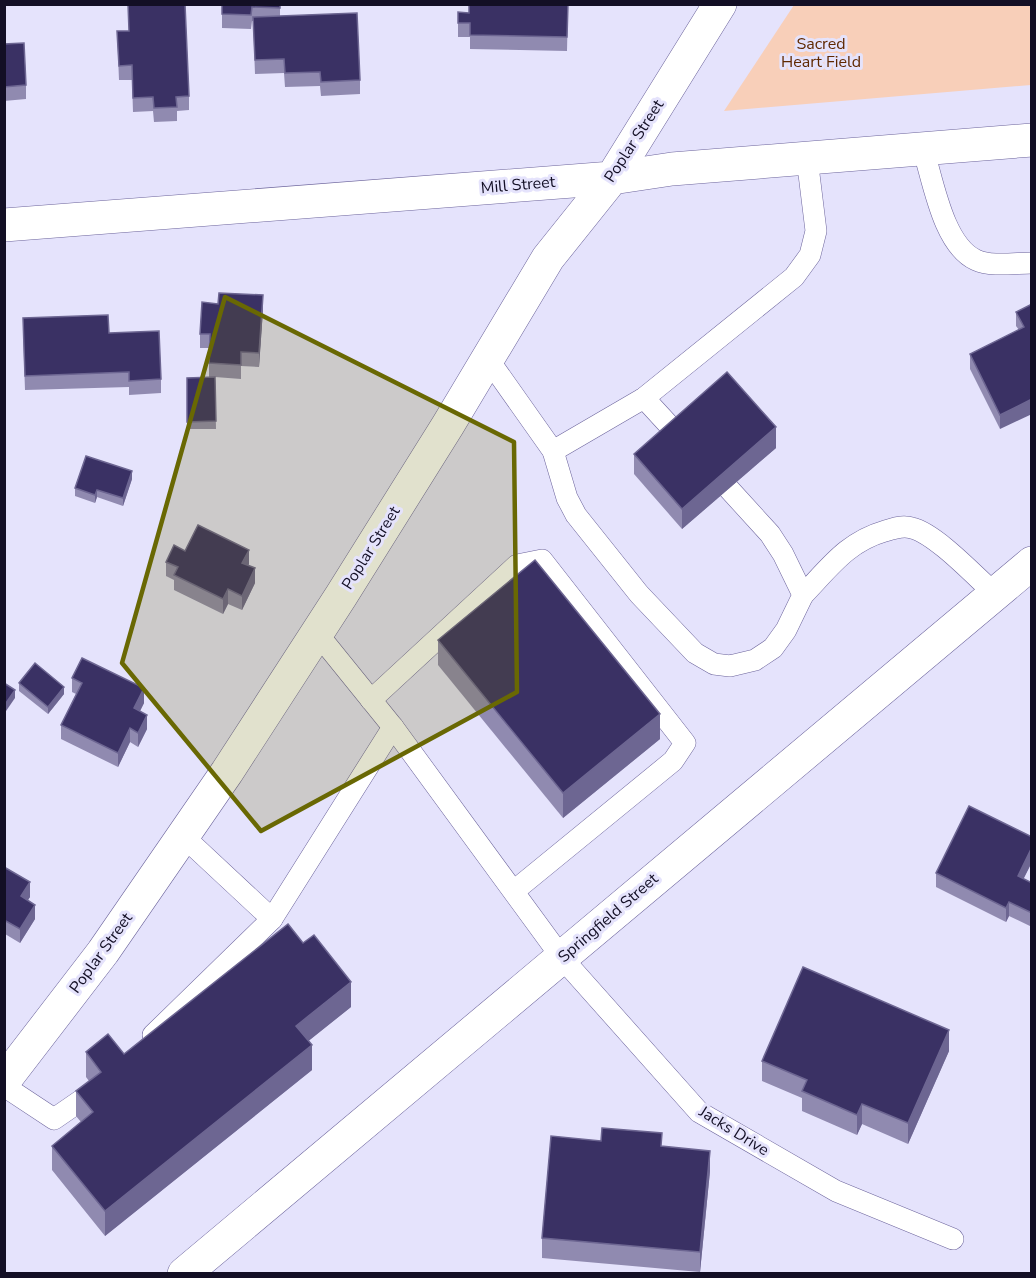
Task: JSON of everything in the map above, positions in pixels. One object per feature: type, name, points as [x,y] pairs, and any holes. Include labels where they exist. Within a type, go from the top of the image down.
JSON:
[{"type":"main road","name":"Poplar Street","points":[[4,1083],[103,952],[183,836],[317,633],[548,258],[612,178],[720,4]]},
{"type":"main road","name":"Mill Street","points":[[4,225],[612,178],[672,169],[1032,140]]},
{"type":"main road","name":"Springfield Street","points":[[184,1274],[562,958],[707,833],[1032,563]]},
{"type":"lane","points":[[923,149],[948,230],[960,247],[975,260],[993,263],[1032,263]]},
{"type":"lane","points":[[553,451],[644,398],[794,276],[810,255],[816,231],[807,158]]},
{"type":"lane","points":[[488,358],[553,451],[567,498],[576,515],[639,594],[695,653],[714,664],[730,666],[755,660],[773,648],[786,630],[804,595],[843,553],[856,542],[899,526],[913,528],[931,537],[994,594]]},
{"type":"lane","points":[[644,398],[678,435]]},
{"type":"lane","points":[[729,489],[770,534],[804,595]]},
{"type":"lane","points":[[371,700],[517,565],[542,560],[685,743],[673,761],[514,891]]},
{"type":"lane","name":"Jacks Drive","points":[[317,633],[393,727],[562,958],[699,1113],[836,1191],[953,1239]]},
{"type":"lane","points":[[141,1046],[272,919],[393,727]]},
{"type":"lane","points":[[183,836],[272,919]]},
{"type":"lane","points":[[4,1083],[54,1119],[96,1090]]},
{"type":"highlighted area","points":[[225,297],[514,442],[517,692],[261,831],[122,663]]},
{"type":"green space","name":"Sacred Heart Field","points":[[794,5],[1031,5],[1031,85],[724,111]]},
{"type":"building","points":[[128,4],[185,4],[189,96],[176,97],[177,107],[154,108],[153,97],[133,98],[132,65],[119,66],[117,31],[129,31]]},
{"type":"building","points":[[222,4],[280,4],[280,8],[252,7],[251,15],[222,14]]},
{"type":"building","points":[[469,4],[568,4],[567,37],[470,35],[470,23],[458,23],[458,12],[469,13]]},
{"type":"building","points":[[357,13],[360,80],[321,82],[320,72],[285,73],[284,59],[255,60],[253,17]]},
{"type":"building","points":[[24,43],[26,85],[4,87],[4,44]]},
{"type":"building","points":[[219,293],[263,295],[259,353],[241,352],[241,365],[209,363],[210,334],[200,334],[202,302],[218,304]]},
{"type":"building","points":[[1032,304],[1032,399],[1000,415],[970,354],[1024,327],[1016,312]]},
{"type":"building","points":[[108,315],[109,333],[159,331],[161,379],[129,381],[129,372],[25,376],[23,318]]},
{"type":"building","points":[[727,372],[776,427],[682,509],[634,454]]},
{"type":"building","points":[[215,377],[216,421],[187,422],[187,378]]},
{"type":"building","points":[[86,456],[132,471],[123,498],[97,490],[95,495],[75,488]]},
{"type":"building","points":[[198,525],[249,550],[242,563],[255,568],[242,596],[228,589],[223,599],[174,575],[178,567],[166,562],[174,545],[185,551]]},
{"type":"building","points":[[535,560],[660,714],[563,793],[438,640]]},
{"type":"building","points":[[82,658],[144,688],[134,708],[147,715],[138,733],[130,728],[118,753],[61,725],[82,683],[72,678]]},
{"type":"building","points":[[35,663],[64,687],[48,707],[19,683]]},
{"type":"building","points":[[4,683],[15,690],[4,706]]},
{"type":"building","points":[[969,806],[1032,837],[1032,847],[1018,876],[1032,883],[1032,913],[1009,902],[1006,908],[936,873]]},
{"type":"building","points":[[4,867],[30,882],[21,896],[35,905],[20,929],[4,920]]},
{"type":"building","points":[[288,924],[303,943],[314,935],[351,982],[296,1026],[312,1045],[105,1211],[52,1146],[93,1112],[76,1091],[101,1072],[86,1052],[108,1034],[124,1054]]},
{"type":"building","points":[[803,967],[949,1030],[908,1123],[862,1104],[857,1115],[802,1091],[807,1080],[762,1061]]},
{"type":"building","points":[[602,1128],[662,1133],[661,1146],[710,1151],[700,1252],[542,1238],[551,1136],[601,1141]]}]
